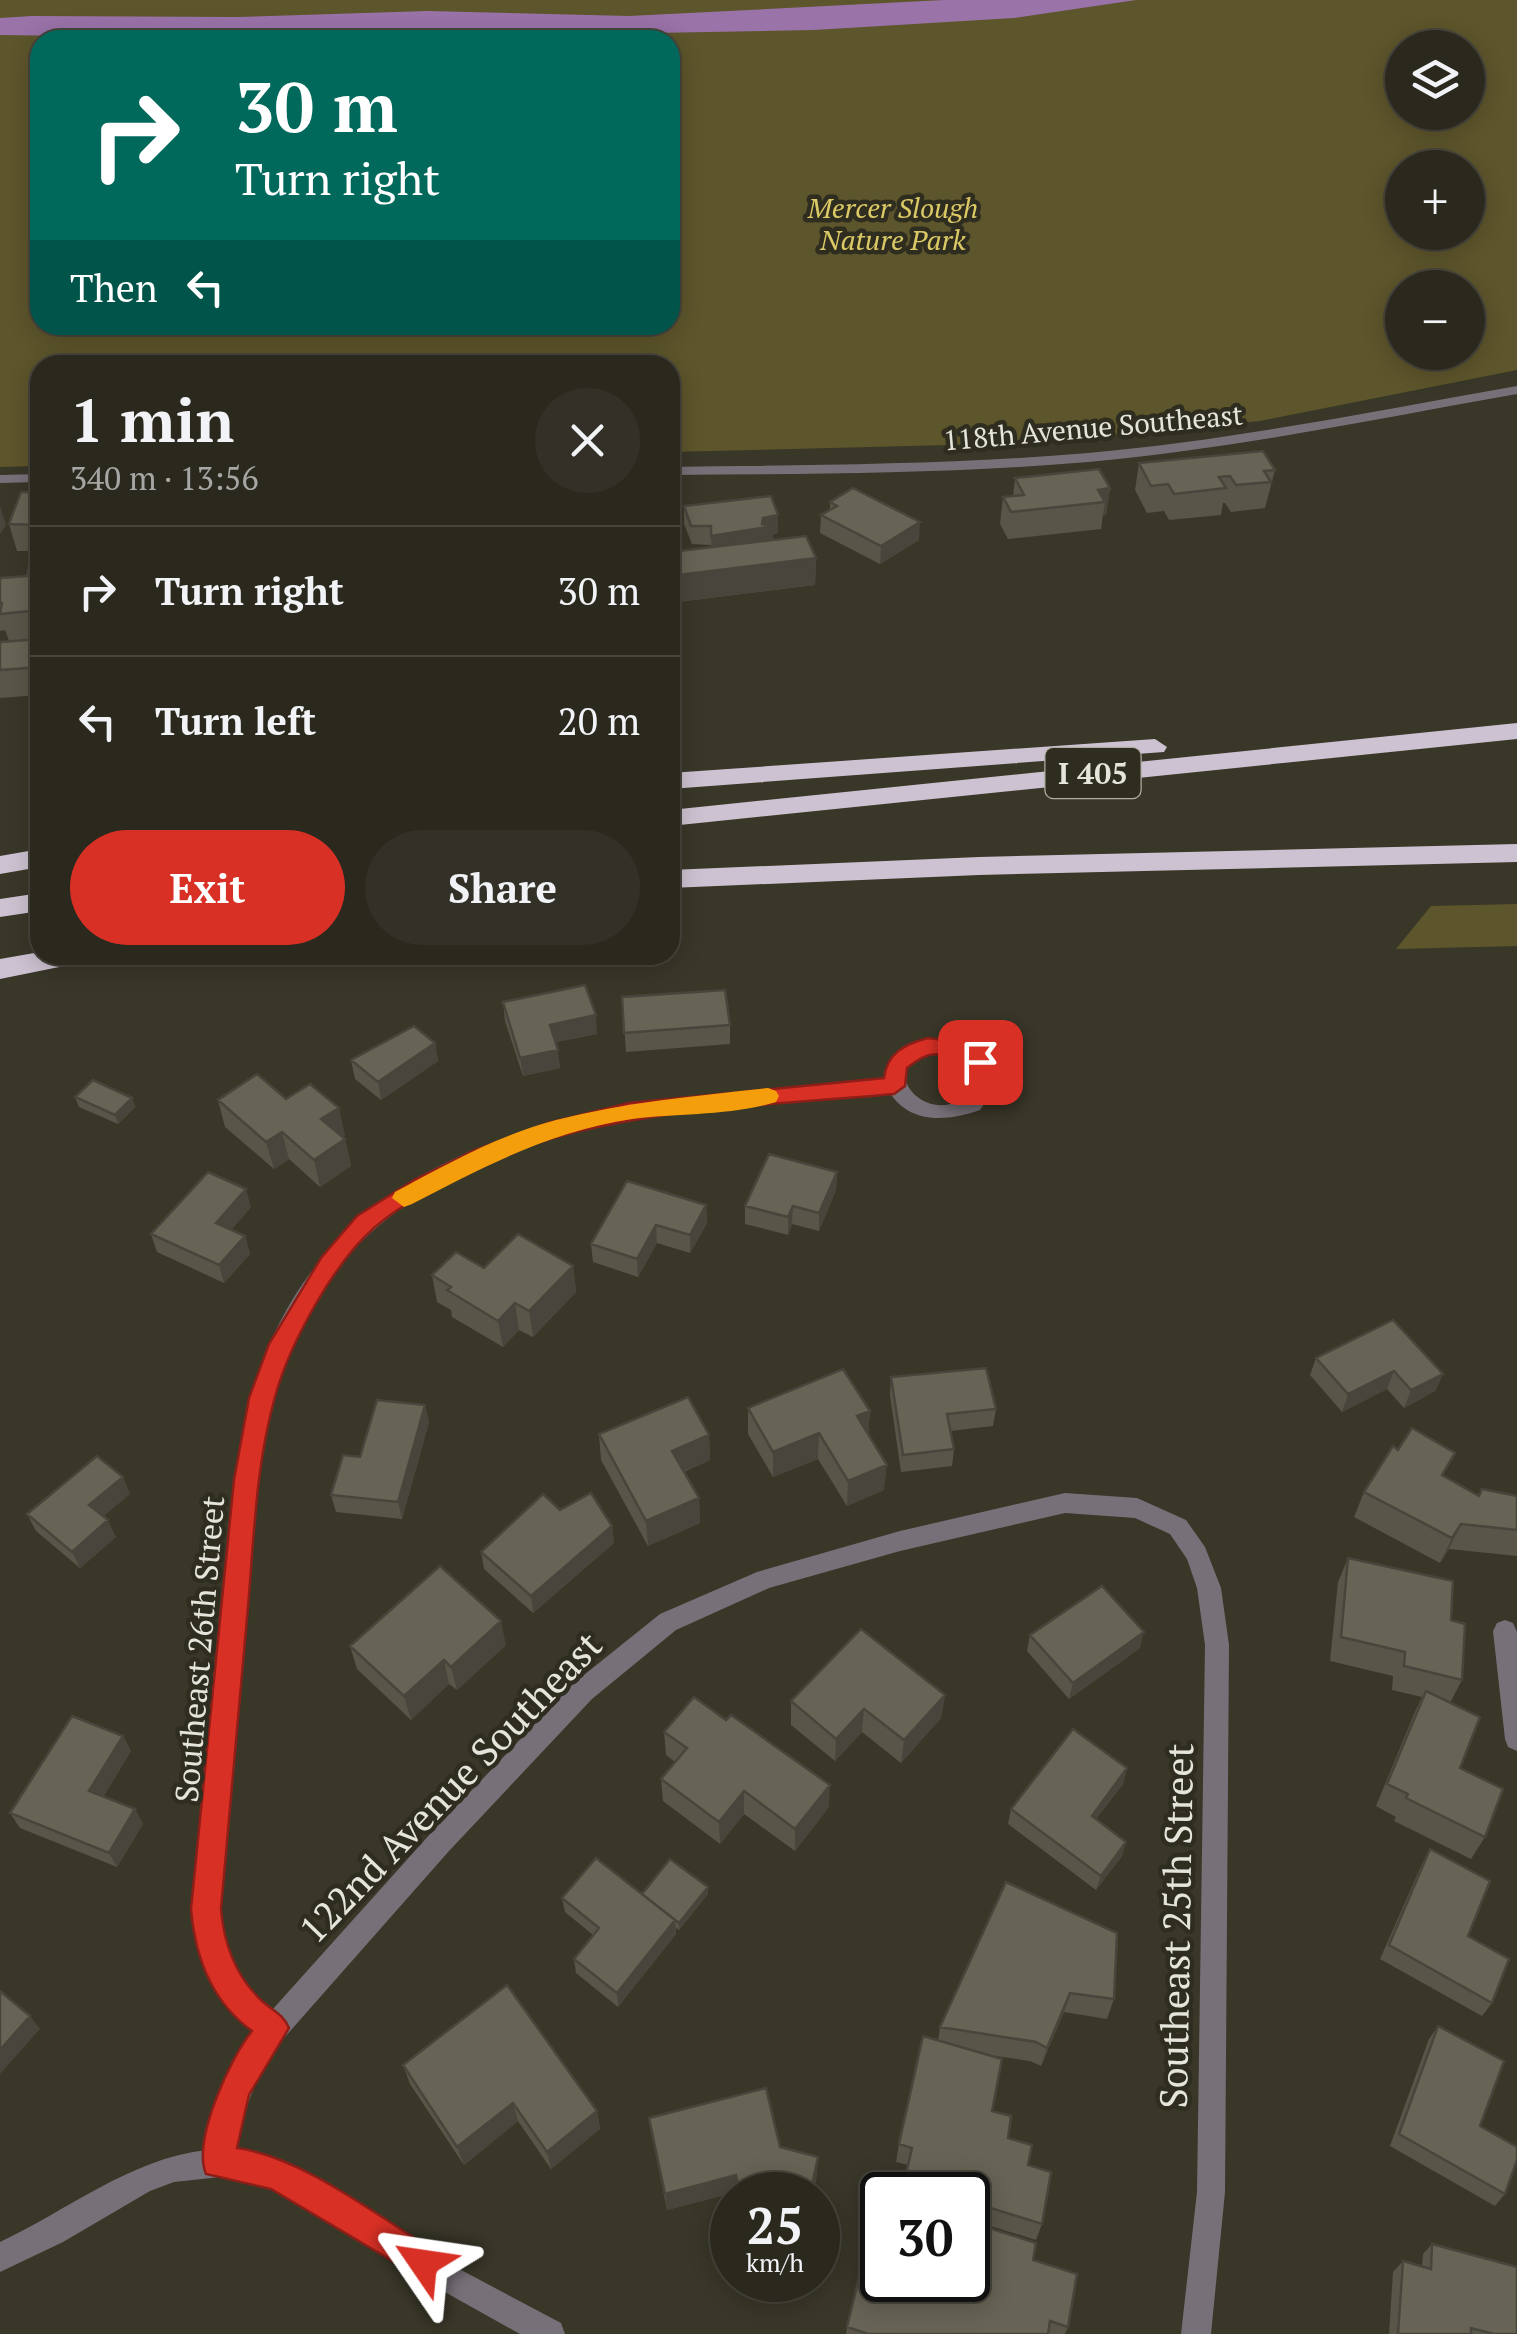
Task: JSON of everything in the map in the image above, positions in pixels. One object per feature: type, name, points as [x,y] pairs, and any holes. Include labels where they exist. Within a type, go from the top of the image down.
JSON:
[{"type":"highway","points":[[680,780],[1226,742],[1517,729]]},
{"type":"highway","name":"I 405","points":[[680,817],[1517,729]]},
{"type":"highway","points":[[680,878],[1517,852]]},
{"type":"highway","points":[[0,865],[30,860]]},
{"type":"highway","points":[[0,908],[30,904]]},
{"type":"highway","points":[[0,969],[30,963]]},
{"type":"street","name":"118th Avenue Southeast","points":[[680,470],[943,467],[1086,458],[1247,438],[1517,390]]},
{"type":"street","points":[[0,479],[30,478]]},
{"type":"street","points":[[928,1046],[970,1054],[980,1062],[987,1084],[973,1105],[943,1113],[912,1106],[894,1086],[897,1064],[904,1056],[928,1046]]},
{"type":"street","name":"Southeast 26th Street","points":[[274,2028],[249,2010],[217,1966],[208,1938],[206,1909],[246,1480],[262,1398],[278,1351],[329,1265],[365,1222],[422,1186],[481,1157],[556,1128],[699,1102],[894,1086]]},
{"type":"street","name":"122nd Avenue Southeast","points":[[217,2162],[234,2091],[253,2054],[274,2028],[440,1842],[584,1691],[668,1622],[765,1580],[900,1541],[1066,1503],[1137,1508],[1178,1527]]},
{"type":"street","name":"Southeast 25th Street","points":[[1178,1527],[1198,1554],[1209,1588],[1217,1645],[1211,2192],[1196,2334]]},
{"type":"street","points":[[1505,1631],[1517,1739]]},
{"type":"street","points":[[0,2257],[53,2232],[142,2180],[174,2168],[217,2162],[256,2167],[280,2176],[453,2281],[550,2334]]},
{"type":"green space","name":"Mercer Slough Nature Park","points":[[0,0],[1517,0],[1517,370],[1260,421],[1028,443],[680,452],[680,355],[30,355],[30,466],[0,467]]},
{"type":"green space","points":[[1517,904],[1517,946],[1396,949],[1431,906]]},
{"type":"shaded area","points":[[944,0],[1136,0],[1014,18],[814,30],[30,30],[30,35],[0,35],[0,18],[32,16],[237,17],[427,11],[629,16]]},
{"type":"building","points":[[1263,451],[1275,470],[1264,471],[1271,482],[1236,485],[1230,476],[1219,477],[1226,488],[1174,494],[1168,484],[1151,486],[1139,463]]},
{"type":"building","points":[[1099,469],[1110,488],[1098,490],[1105,502],[1011,512],[1003,497],[1024,495],[1015,478]]},
{"type":"building","points":[[853,488],[920,522],[881,546],[821,515],[837,506],[830,502]]},
{"type":"building","points":[[21,492],[30,492],[30,525],[9,524]]},
{"type":"building","points":[[771,496],[778,515],[763,518],[762,524],[773,526],[711,536],[711,526],[691,526],[684,506]]},
{"type":"building","points":[[806,536],[816,558],[680,575],[680,551]]},
{"type":"building","points":[[30,576],[30,611],[0,614],[0,578]]},
{"type":"building","points":[[30,640],[30,668],[0,670],[0,642]]},
{"type":"building","points":[[585,985],[596,1015],[550,1025],[558,1050],[520,1058],[503,1002]]},
{"type":"building","points":[[725,990],[730,1025],[624,1033],[622,997]]},
{"type":"building","points":[[414,1026],[435,1043],[378,1082],[351,1060]]},
{"type":"building","points":[[257,1074],[286,1099],[310,1084],[339,1108],[321,1119],[345,1139],[314,1160],[282,1132],[266,1142],[218,1100]]},
{"type":"building","points":[[93,1080],[132,1098],[115,1115],[75,1097]]},
{"type":"building","points":[[769,1154],[837,1172],[819,1213],[793,1206],[788,1217],[745,1206]]},
{"type":"building","points":[[208,1172],[246,1189],[216,1223],[245,1236],[219,1265],[151,1234]]},
{"type":"building","points":[[627,1181],[706,1205],[690,1235],[656,1225],[637,1259],[591,1244]]},
{"type":"building","points":[[518,1234],[573,1266],[529,1311],[515,1303],[498,1321],[447,1290],[451,1287],[432,1275],[456,1252],[484,1268]]},
{"type":"building","points":[[1393,1320],[1443,1374],[1411,1390],[1394,1371],[1348,1394],[1316,1358]]},
{"type":"building","points":[[986,1368],[996,1409],[947,1414],[954,1449],[903,1455],[891,1377]]},
{"type":"building","points":[[843,1369],[870,1411],[857,1416],[887,1465],[848,1481],[819,1433],[773,1452],[748,1408]]},
{"type":"building","points":[[688,1397],[709,1435],[672,1451],[699,1498],[646,1521],[599,1434]]},
{"type":"building","points":[[377,1400],[425,1405],[398,1502],[331,1495],[343,1455],[360,1457]]},
{"type":"building","points":[[1412,1428],[1455,1453],[1442,1475],[1479,1496],[1482,1489],[1517,1496],[1517,1530],[1461,1524],[1452,1538],[1364,1492],[1393,1446],[1398,1450]]},
{"type":"building","points":[[97,1456],[123,1477],[89,1505],[108,1520],[72,1552],[27,1514]]},
{"type":"building","points":[[591,1493],[612,1526],[531,1596],[481,1552],[543,1494],[560,1510]]},
{"type":"building","points":[[1348,1558],[1453,1581],[1451,1620],[1465,1624],[1462,1680],[1404,1666],[1405,1652],[1341,1637]]},
{"type":"building","points":[[440,1566],[501,1621],[451,1667],[444,1660],[404,1696],[350,1646]]},
{"type":"building","points":[[1102,1586],[1144,1632],[1073,1683],[1030,1635]]},
{"type":"building","points":[[861,1629],[945,1695],[904,1740],[864,1709],[836,1739],[791,1701]]},
{"type":"building","points":[[1426,1691],[1480,1717],[1460,1768],[1503,1789],[1485,1837],[1406,1798],[1408,1794],[1387,1784]]},
{"type":"building","points":[[694,1697],[726,1720],[731,1715],[830,1785],[795,1829],[744,1791],[719,1822],[661,1779],[687,1748],[664,1732]]},
{"type":"building","points":[[72,1716],[123,1736],[89,1791],[135,1809],[109,1853],[10,1813]]},
{"type":"building","points":[[1073,1729],[1127,1768],[1092,1816],[1126,1842],[1101,1876],[1011,1809]]},
{"type":"building","points":[[1430,1849],[1490,1881],[1468,1936],[1509,1959],[1492,2003],[1389,1945]]},
{"type":"building","points":[[596,1858],[675,1920],[617,1993],[574,1959],[599,1928],[562,1898]]},
{"type":"building","points":[[670,1859],[708,1887],[679,1923],[642,1894]]},
{"type":"building","points":[[1006,1882],[1117,1933],[1114,1999],[1070,1993],[1047,2048],[1036,2042],[940,2027]]},
{"type":"building","points":[[507,1985],[597,2111],[547,2152],[513,2103],[457,2147],[403,2065]]},
{"type":"building","points":[[0,1991],[30,2016],[0,2050]]},
{"type":"building","points":[[1438,2026],[1504,2061],[1480,2126],[1517,2147],[1517,2160],[1505,2194],[1399,2134]]},
{"type":"building","points":[[923,2036],[1002,2059],[992,2111],[1011,2116],[1008,2138],[1032,2145],[1028,2165],[1051,2172],[1042,2224],[990,2208],[990,2172],[906,2172],[912,2148],[899,2144]]},
{"type":"building","points":[[766,2088],[780,2147],[818,2157],[815,2172],[710,2172],[710,2182],[665,2194],[649,2118]]},
{"type":"building","points":[[990,2228],[1036,2243],[1033,2260],[1077,2274],[1068,2327],[1050,2321],[1048,2334],[868,2334],[847,2327],[860,2274],[860,2302],[990,2302]]},
{"type":"building","points":[[1432,2244],[1517,2267],[1517,2334],[1471,2328],[1471,2334],[1398,2334],[1403,2261],[1431,2269]]},
{"type":"slow traffic","points":[[404,1198],[481,1157],[556,1128],[629,1112],[768,1096]]},
{"type":"route","points":[[423,2263],[280,2176],[256,2167],[217,2162],[234,2091],[253,2054],[274,2028],[249,2010],[217,1966],[208,1938],[206,1909],[221,1782],[246,1480],[262,1398],[278,1351],[329,1265],[365,1222],[422,1186],[481,1157],[556,1128],[629,1112],[699,1102],[894,1086],[897,1064],[916,1049],[928,1046],[957,1048],[980,1062]]}]
